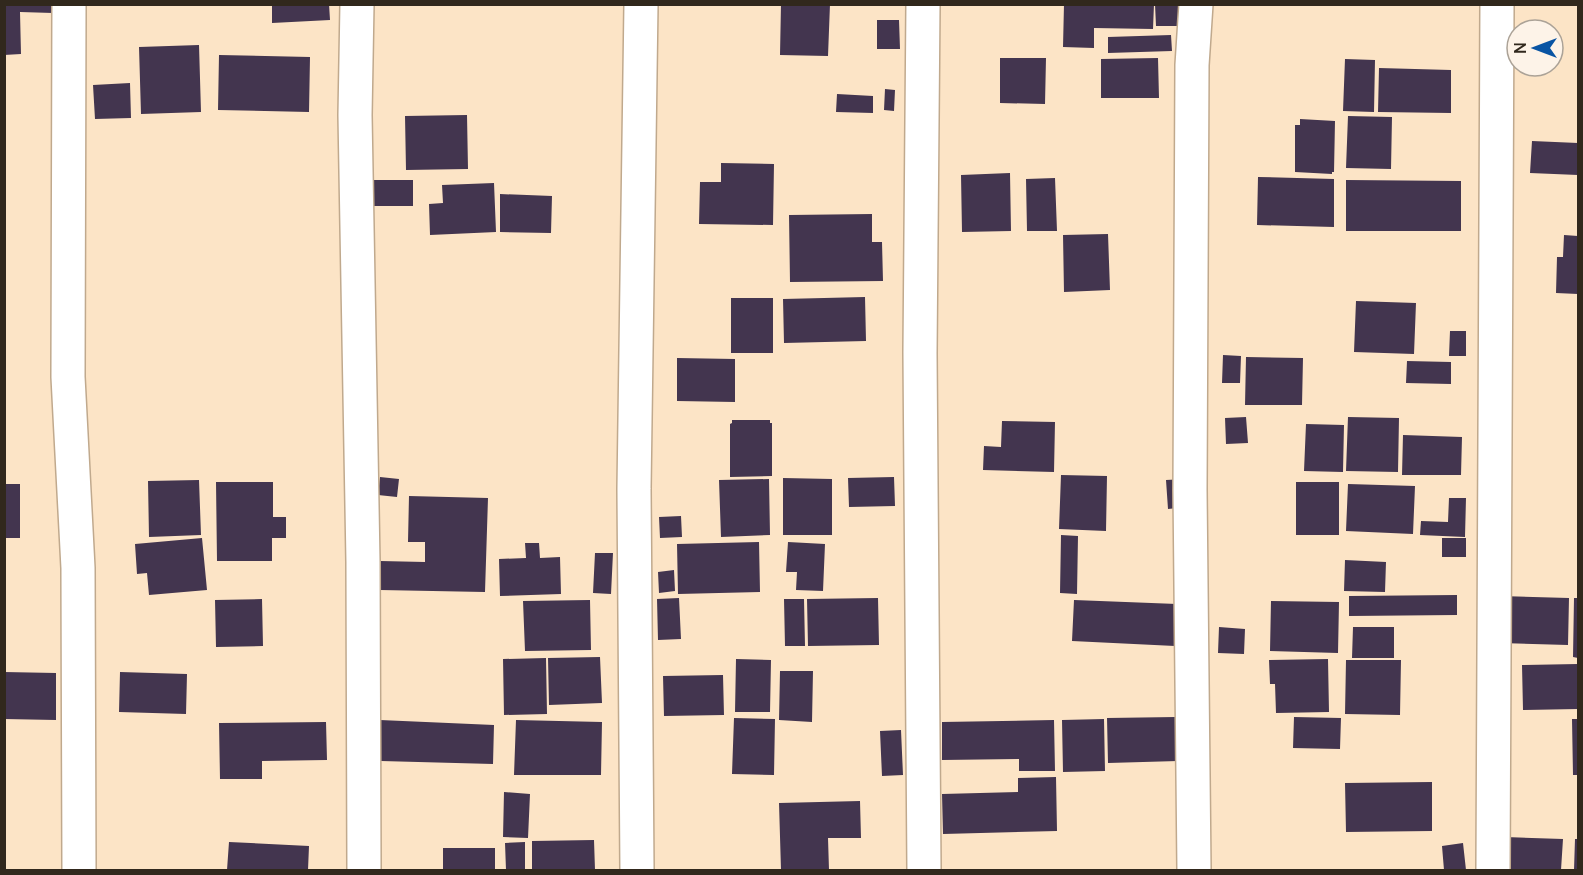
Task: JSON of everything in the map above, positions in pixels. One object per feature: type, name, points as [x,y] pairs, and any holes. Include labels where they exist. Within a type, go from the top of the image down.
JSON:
[{"type":"street","points":[[69,4],[68,377],[78,568],[79,870]]},
{"type":"street","points":[[357,4],[354,115],[363,562],[364,870]]},
{"type":"street","points":[[637,870],[634,489],[641,4]]},
{"type":"street","points":[[923,4],[920,353],[924,870]]},
{"type":"street","points":[[1194,870],[1190,479],[1192,77],[1196,4]]},
{"type":"street","points":[[1493,870],[1497,4]]},
{"type":"building","points":[[53,4],[53,13],[20,12],[21,54],[4,55],[4,5]]},
{"type":"building","points":[[272,4],[329,4],[330,20],[272,23]]},
{"type":"building","points":[[781,4],[830,4],[828,56],[780,55]]},
{"type":"building","points":[[1064,4],[1154,4],[1153,29],[1094,28],[1094,48],[1063,47]]},
{"type":"building","points":[[1155,4],[1179,4],[1180,26],[1156,26]]},
{"type":"building","points":[[877,20],[899,20],[900,49],[877,49]]},
{"type":"building","points":[[1171,35],[1172,51],[1108,53],[1108,37]]},
{"type":"building","points":[[199,45],[201,112],[141,114],[139,47]]},
{"type":"building","points":[[219,55],[310,57],[309,112],[218,110]]},
{"type":"building","points":[[1000,58],[1046,58],[1045,104],[1000,103]]},
{"type":"building","points":[[1158,58],[1159,98],[1101,98],[1101,59]]},
{"type":"building","points":[[1345,59],[1375,60],[1374,112],[1343,111]]},
{"type":"building","points":[[1379,68],[1451,70],[1451,113],[1378,112]]},
{"type":"building","points":[[130,83],[131,118],[95,119],[93,85]]},
{"type":"building","points":[[885,89],[895,90],[894,111],[884,110]]},
{"type":"building","points":[[837,94],[873,96],[873,113],[836,112]]},
{"type":"building","points":[[467,115],[468,169],[406,170],[405,116]]},
{"type":"building","points":[[1348,116],[1392,117],[1391,169],[1346,168]]},
{"type":"building","points":[[1300,119],[1335,121],[1334,172],[1332,174],[1295,172],[1295,125],[1300,125]]},
{"type":"building","points":[[1532,141],[1578,143],[1578,175],[1530,173]]},
{"type":"building","points":[[721,163],[774,164],[773,225],[699,224],[700,182],[721,182]]},
{"type":"building","points":[[1010,173],[1011,231],[962,232],[961,175]]},
{"type":"building","points":[[1258,177],[1334,179],[1334,227],[1257,225]]},
{"type":"building","points":[[1055,178],[1057,231],[1027,231],[1026,179]]},
{"type":"building","points":[[372,180],[413,180],[413,206],[372,206]]},
{"type":"building","points":[[1346,180],[1461,181],[1461,231],[1346,231]]},
{"type":"building","points":[[494,183],[496,232],[430,235],[429,204],[443,203],[442,185]]},
{"type":"building","points":[[500,194],[552,196],[551,233],[500,232]]},
{"type":"building","points":[[872,214],[872,242],[882,242],[883,281],[790,282],[789,215]]},
{"type":"building","points":[[1108,234],[1110,290],[1064,292],[1063,235]]},
{"type":"building","points":[[1564,235],[1578,236],[1578,294],[1556,293],[1557,257],[1563,257]]},
{"type":"building","points":[[865,297],[866,341],[784,343],[783,299]]},
{"type":"building","points":[[731,298],[773,298],[773,353],[731,353]]},
{"type":"building","points":[[1356,301],[1416,303],[1414,354],[1354,352]]},
{"type":"building","points":[[1450,331],[1466,331],[1466,356],[1449,356]]},
{"type":"building","points":[[1223,355],[1241,356],[1240,383],[1222,383]]},
{"type":"building","points":[[1246,357],[1303,358],[1302,405],[1245,405]]},
{"type":"building","points":[[677,358],[735,359],[735,402],[677,401]]},
{"type":"building","points":[[1407,361],[1451,362],[1451,384],[1406,383]]},
{"type":"building","points":[[1246,417],[1248,443],[1226,444],[1225,418]]},
{"type":"building","points":[[1348,417],[1399,418],[1398,472],[1346,471]]},
{"type":"building","points":[[732,420],[770,420],[772,423],[772,476],[730,477],[730,424]]},
{"type":"building","points":[[1002,421],[1055,422],[1054,472],[983,470],[984,446],[1001,447]]},
{"type":"building","points":[[1306,424],[1344,425],[1343,472],[1304,471]]},
{"type":"building","points":[[1403,435],[1462,437],[1461,475],[1402,475]]},
{"type":"building","points":[[1061,475],[1107,476],[1106,531],[1059,529]]},
{"type":"building","points":[[380,477],[399,479],[397,497],[378,495]]},
{"type":"building","points":[[894,477],[895,506],[849,507],[848,478]]},
{"type":"building","points":[[783,478],[832,479],[832,535],[783,535]]},
{"type":"building","points":[[769,479],[770,535],[721,537],[719,480]]},
{"type":"building","points":[[1184,479],[1187,507],[1168,509],[1166,480]]},
{"type":"building","points":[[199,480],[201,535],[149,537],[148,481]]},
{"type":"building","points":[[216,482],[273,482],[273,517],[286,517],[286,538],[272,538],[272,561],[217,561]]},
{"type":"building","points":[[1296,482],[1339,482],[1339,535],[1296,535]]},
{"type":"building","points":[[4,484],[20,484],[20,538],[4,538]]},
{"type":"building","points":[[1348,484],[1415,486],[1413,534],[1346,531]]},
{"type":"building","points":[[409,496],[488,498],[485,592],[380,590],[380,561],[425,562],[425,542],[408,542]]},
{"type":"building","points":[[1449,498],[1466,498],[1465,537],[1420,535],[1421,521],[1448,522]]},
{"type":"building","points":[[681,516],[682,537],[660,538],[659,517]]},
{"type":"building","points":[[1061,535],[1078,536],[1077,594],[1060,593]]},
{"type":"building","points":[[202,538],[207,590],[149,595],[147,573],[137,574],[135,544]]},
{"type":"building","points":[[1442,538],[1466,538],[1466,557],[1442,557]]},
{"type":"building","points":[[759,542],[760,592],[678,594],[677,544]]},
{"type":"building","points":[[788,542],[825,544],[823,591],[796,590],[797,572],[786,572]]},
{"type":"building","points":[[525,543],[539,543],[540,558],[560,557],[561,594],[500,596],[499,559],[526,558]]},
{"type":"building","points":[[595,553],[613,553],[611,594],[593,593]]},
{"type":"building","points":[[1345,560],[1386,562],[1385,592],[1344,591]]},
{"type":"building","points":[[674,570],[675,591],[659,593],[658,572]]},
{"type":"building","points":[[1457,595],[1457,615],[1349,616],[1349,596]]},
{"type":"building","points":[[1500,596],[1569,598],[1568,645],[1500,643]]},
{"type":"building","points":[[679,598],[681,639],[658,640],[657,599]]},
{"type":"building","points":[[878,598],[879,645],[808,646],[807,599]]},
{"type":"building","points":[[1574,598],[1578,598],[1578,658],[1573,657]]},
{"type":"building","points":[[262,599],[263,646],[216,647],[215,600]]},
{"type":"building","points":[[784,599],[804,599],[805,646],[785,646]]},
{"type":"building","points":[[590,600],[591,650],[525,651],[523,601]]},
{"type":"building","points":[[1074,600],[1177,604],[1175,646],[1072,641]]},
{"type":"building","points":[[1271,601],[1339,602],[1338,653],[1270,651]]},
{"type":"building","points":[[1219,627],[1245,629],[1244,654],[1218,653]]},
{"type":"building","points":[[1353,627],[1394,627],[1394,658],[1352,658]]},
{"type":"building","points":[[600,657],[602,703],[549,705],[548,658]]},
{"type":"building","points":[[546,658],[547,714],[504,715],[503,659]]},
{"type":"building","points":[[736,659],[771,660],[770,712],[735,712]]},
{"type":"building","points":[[1328,659],[1329,712],[1276,713],[1275,684],[1270,684],[1269,660]]},
{"type":"building","points":[[1346,660],[1401,660],[1400,715],[1345,714]]},
{"type":"building","points":[[1578,664],[1578,709],[1523,710],[1522,665]]},
{"type":"building","points":[[780,671],[813,671],[812,722],[779,720]]},
{"type":"building","points":[[4,672],[56,673],[56,720],[4,719]]},
{"type":"building","points":[[120,672],[187,674],[186,714],[119,712]]},
{"type":"building","points":[[723,675],[724,715],[664,716],[663,676]]},
{"type":"building","points":[[1176,717],[1178,761],[1108,763],[1107,718]]},
{"type":"building","points":[[1294,717],[1341,718],[1340,749],[1293,748]]},
{"type":"building","points":[[734,718],[775,719],[774,775],[732,774]]},
{"type":"building","points":[[1104,719],[1105,771],[1063,772],[1062,720]]},
{"type":"building","points":[[1572,719],[1578,719],[1578,775],[1573,775]]},
{"type":"building","points":[[380,720],[494,725],[493,764],[381,761],[381,755],[379,755]]},
{"type":"building","points":[[516,720],[602,722],[601,775],[514,775]]},
{"type":"building","points":[[1054,720],[1055,771],[1019,771],[1019,759],[942,760],[942,722]]},
{"type":"building","points":[[326,722],[327,760],[262,761],[262,779],[220,779],[219,723]]},
{"type":"building","points":[[901,730],[903,775],[882,776],[880,731]]},
{"type":"building","points":[[1056,777],[1057,831],[943,834],[942,794],[1018,792],[1018,778]]},
{"type":"building","points":[[1432,782],[1432,831],[1346,832],[1345,783]]},
{"type":"building","points":[[504,792],[530,794],[528,838],[503,837]]},
{"type":"building","points":[[860,801],[861,838],[828,838],[829,870],[781,870],[779,803]]},
{"type":"building","points":[[1505,837],[1563,839],[1561,870],[1504,870]]},
{"type":"building","points":[[1575,839],[1578,839],[1578,870],[1574,870]]},
{"type":"building","points":[[594,840],[595,870],[532,870],[532,841]]},
{"type":"building","points":[[229,842],[309,846],[308,870],[227,870]]},
{"type":"building","points":[[525,842],[525,870],[506,870],[505,843]]},
{"type":"building","points":[[1463,843],[1466,870],[1444,870],[1442,846]]},
{"type":"building","points":[[443,848],[495,848],[495,870],[443,870]]}]
